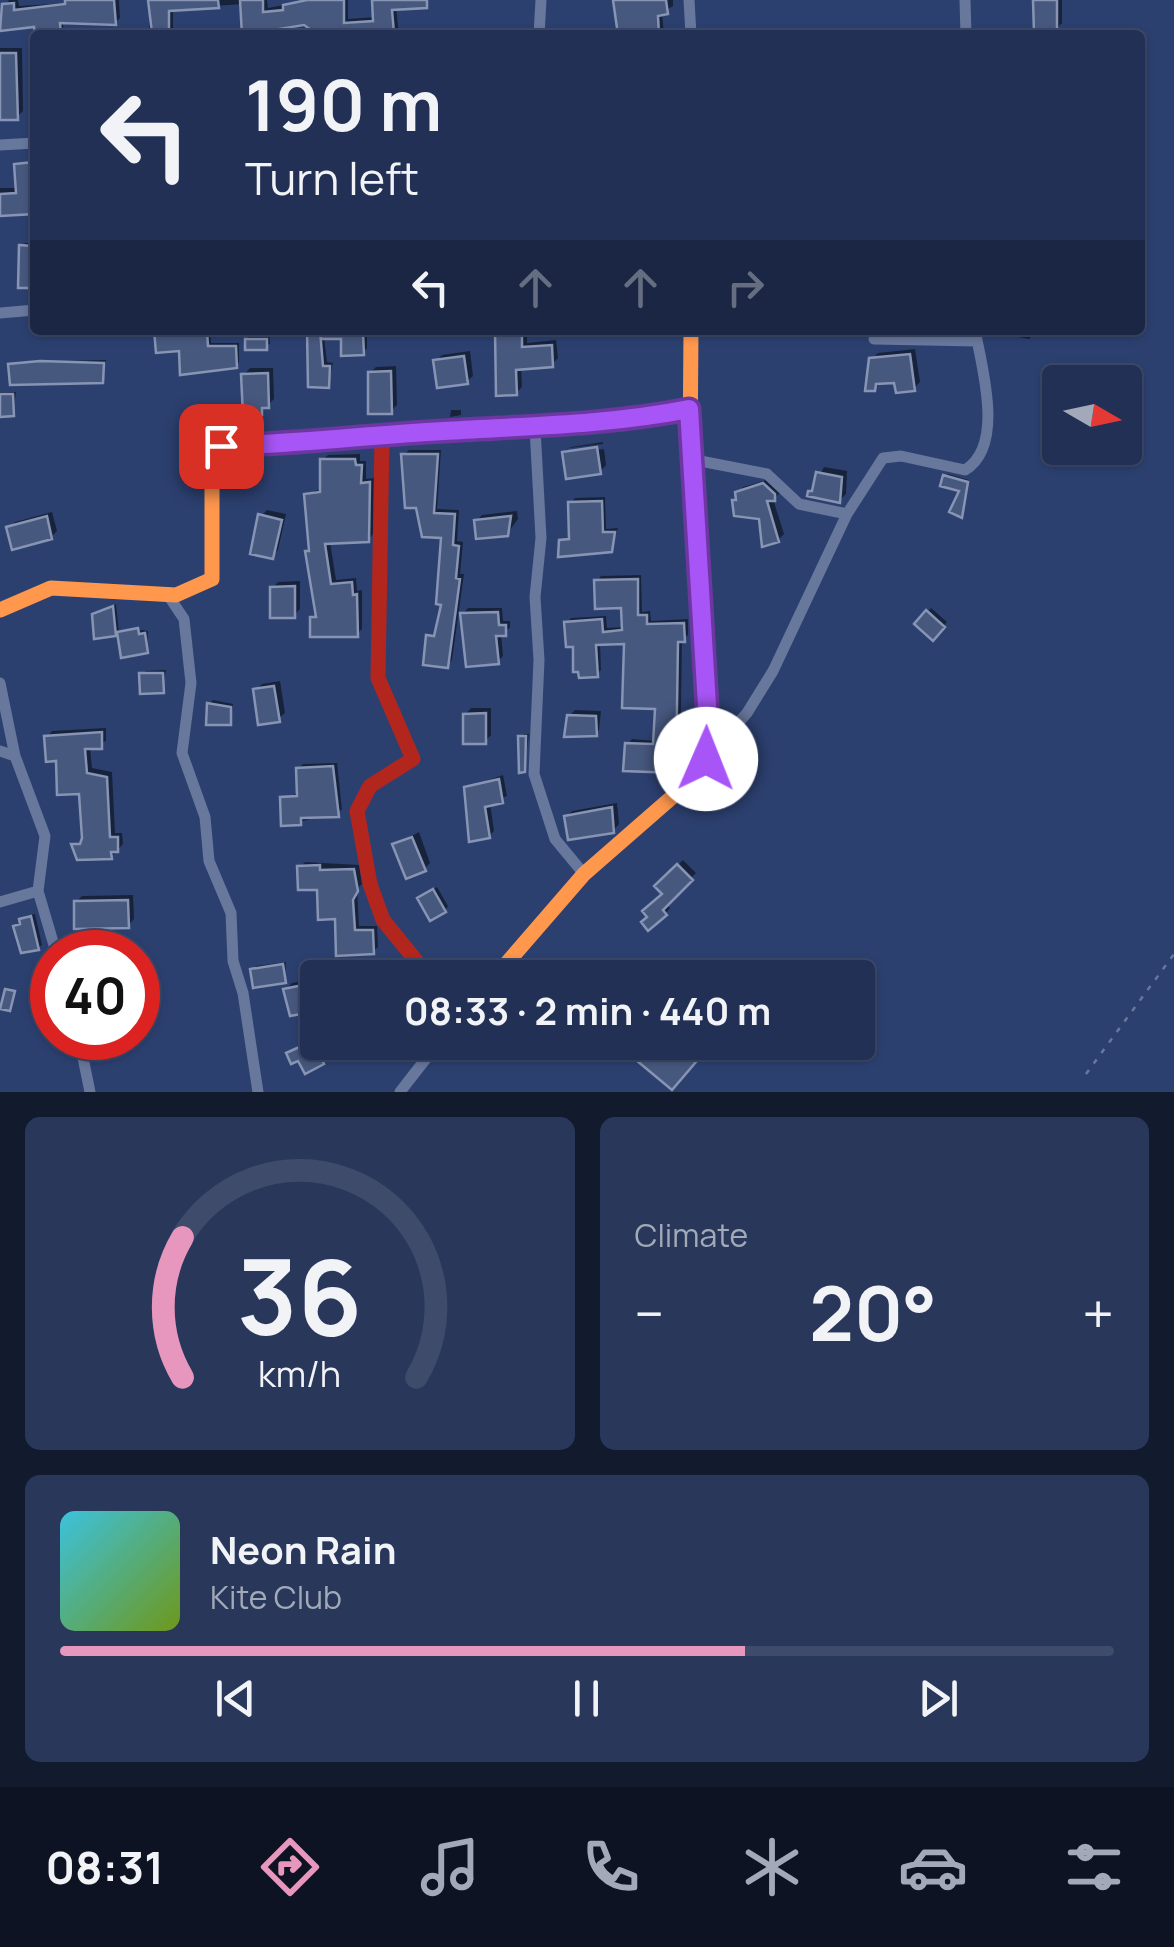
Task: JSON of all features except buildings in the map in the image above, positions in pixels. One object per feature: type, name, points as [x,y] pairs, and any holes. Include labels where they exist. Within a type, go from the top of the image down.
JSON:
[{"type":"street","points":[[539,30],[541,0]]},
{"type":"street","points":[[689,0],[691,30]]},
{"type":"street","points":[[965,0],[966,30]]},
{"type":"street","points":[[0,145],[30,143]]},
{"type":"street","points":[[0,312],[30,310]]},
{"type":"street","points":[[691,335],[690,459],[709,738],[706,759]]},
{"type":"street","points":[[510,960],[584,874],[694,778],[748,713],[773,671],[848,514],[882,458],[901,456],[966,470],[979,462],[987,437],[976,336],[874,339]]},
{"type":"street","points":[[0,610],[52,588],[170,598],[192,593],[212,579],[214,452],[221,446],[535,428],[689,409]]},
{"type":"street","points":[[535,428],[541,538],[536,597],[539,660],[534,774],[555,839],[584,874]]},
{"type":"street","points":[[382,438],[378,678],[412,748],[413,760],[367,786],[360,794],[357,811],[376,914],[391,939],[412,960]]},
{"type":"street","points":[[690,459],[768,474],[799,504],[848,514]]},
{"type":"street","points":[[170,598],[184,618],[191,683],[182,753],[205,818],[209,862],[230,912],[233,962],[243,992],[258,1092]]},
{"type":"street","points":[[0,683],[15,756],[45,836],[38,891],[50,930]]},
{"type":"street","points":[[0,751],[15,756]]},
{"type":"street","points":[[0,902],[38,891]]},
{"type":"street","points":[[83,1060],[90,1092]]},
{"type":"street","points":[[400,1092],[425,1060]]},
{"type":"path","points":[[1086,1074],[1174,954]]},
{"type":"traffic: slow","points":[[510,960],[584,874],[694,778],[706,759],[709,738],[690,459],[691,335]]},
{"type":"traffic: slow","points":[[0,610],[51,588],[176,595],[212,579],[212,464],[214,452],[221,447],[598,422],[689,409]]},
{"type":"traffic: jam","points":[[382,438],[378,678],[413,759],[370,786],[357,811],[370,884],[383,920],[415,960]]},
{"type":"route","points":[[221,446],[281,446],[443,431],[562,428],[689,409],[709,738],[706,759]]}]
